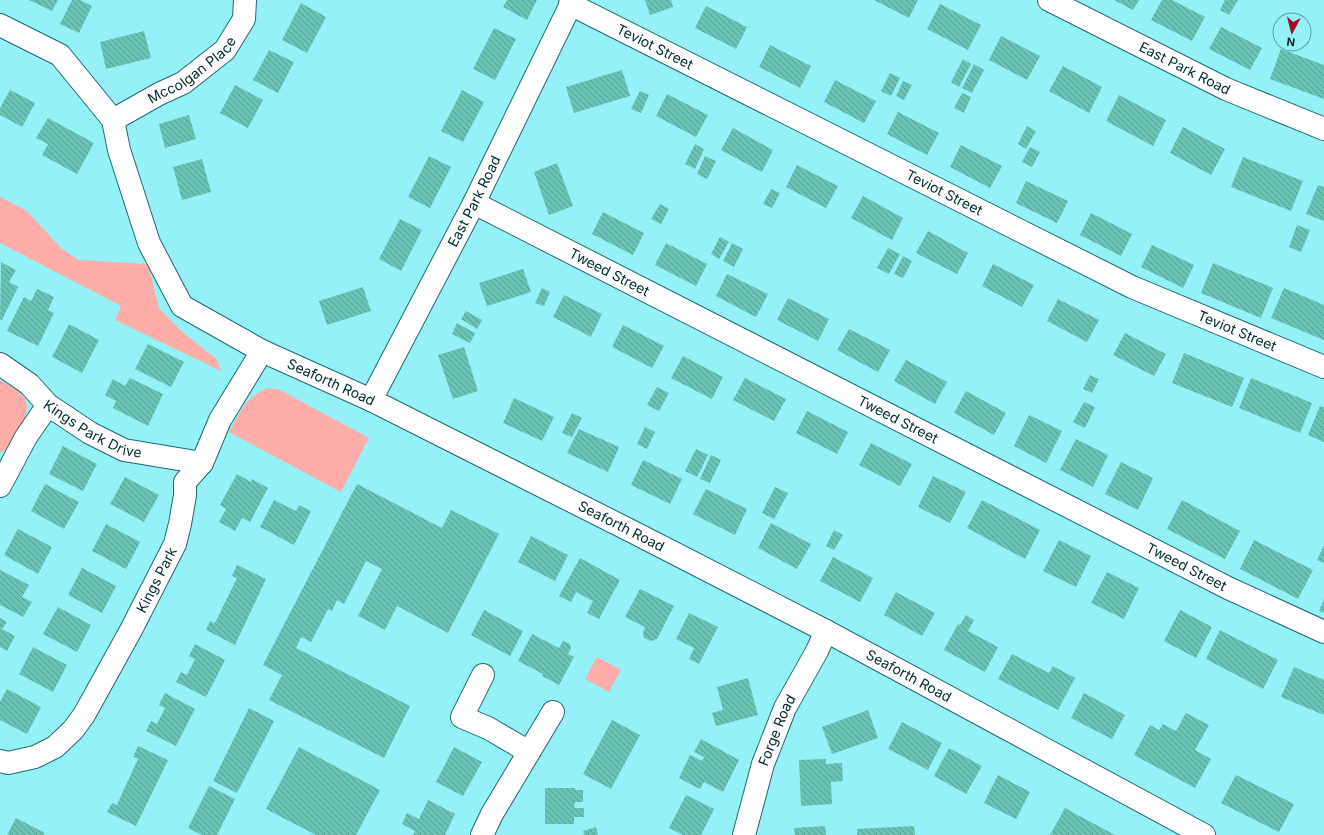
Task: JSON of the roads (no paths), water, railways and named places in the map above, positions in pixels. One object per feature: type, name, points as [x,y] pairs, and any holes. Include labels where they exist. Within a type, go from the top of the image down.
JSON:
[{"type":"street","name":"Mccolgan Place","points":[[113,120],[159,94],[183,83],[225,50],[244,19],[245,0]]},
{"type":"street","name":"East Park Road","points":[[1049,0],[1226,89],[1324,129]]},
{"type":"street","name":"East Park Road","points":[[371,400],[474,204],[571,2]]},
{"type":"street","name":"Teviot Street","points":[[571,2],[1132,287],[1324,367]]},
{"type":"street","points":[[0,25],[60,55],[113,120]]},
{"type":"street","name":"Seaforth Road","points":[[113,120],[119,150],[149,243],[182,306],[262,351],[371,400],[826,631],[1204,835]]},
{"type":"street","name":"Tweed Street","points":[[474,204],[1228,588],[1324,632]]},
{"type":"street","name":"Kings Park","points":[[0,761],[8,763],[35,757],[55,747],[84,715],[131,630],[175,544],[180,524],[185,482],[202,463],[220,420],[262,351]]},
{"type":"street","name":"Kings Park Drive","points":[[0,364],[29,384],[48,405],[90,433],[124,450],[202,463]]},
{"type":"street","points":[[0,486],[26,437],[48,405]]},
{"type":"street","name":"Forge Road","points":[[744,835],[763,764],[785,708],[817,651],[826,631]]},
{"type":"street","points":[[483,675],[462,717],[488,728],[529,752]]},
{"type":"street","points":[[482,835],[492,814],[553,712]]}]
